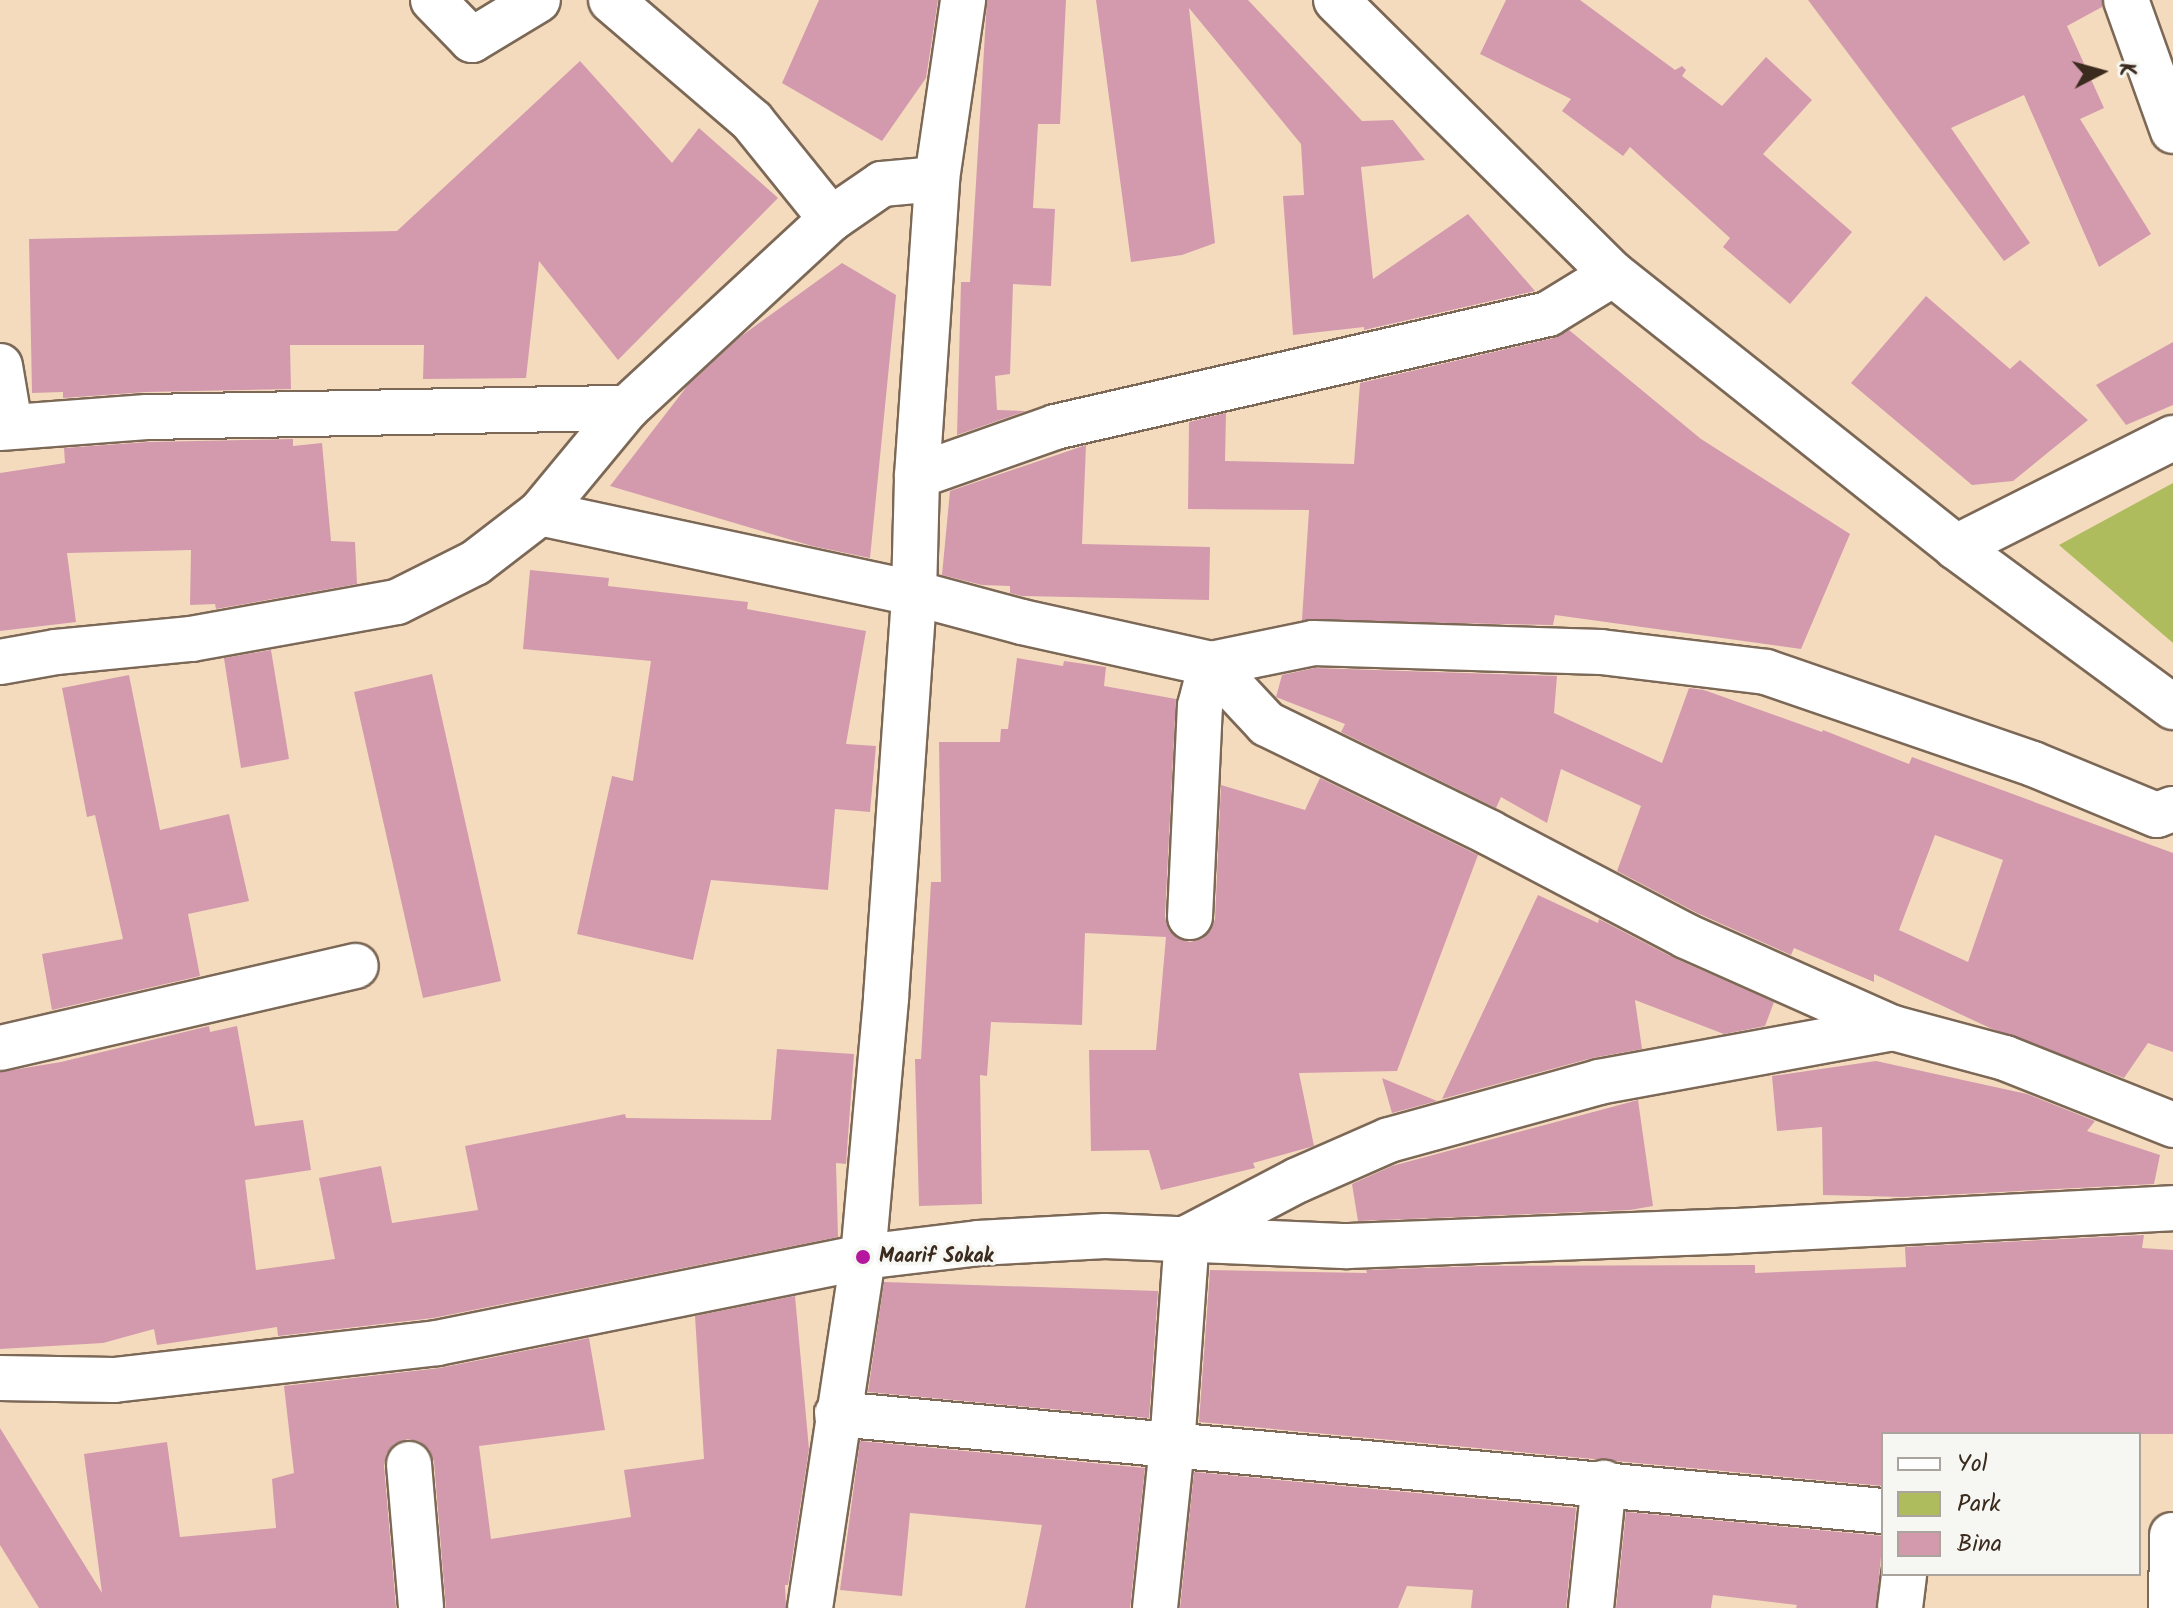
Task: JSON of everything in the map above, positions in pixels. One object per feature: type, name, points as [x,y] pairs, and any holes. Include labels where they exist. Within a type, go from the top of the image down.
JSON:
[{"type":"street","points":[[433,0],[472,40],[538,0]]},
{"type":"street","points":[[611,0],[752,121],[831,219]]},
{"type":"street","points":[[810,1608],[863,1257],[886,998],[914,593],[917,476],[937,179],[963,0]]},
{"type":"street","points":[[1336,0],[1613,274],[1956,547],[2173,707]]},
{"type":"street","points":[[2126,0],[2173,131]]},
{"type":"street","points":[[0,662],[56,652],[191,639],[397,602],[475,563],[540,513],[627,408],[831,219],[882,184],[937,179]]},
{"type":"street","points":[[917,476],[1055,427],[1548,314],[1613,274]]},
{"type":"street","points":[[0,366],[5,427],[210,415],[627,408]]},
{"type":"street","points":[[1956,547],[2173,438]]},
{"type":"street","points":[[540,513],[914,593],[1022,622],[1211,664],[1313,643],[1601,652],[1766,672],[2033,764],[2157,815],[2173,809]]},
{"type":"street","points":[[1190,917],[1200,706],[1211,664]]},
{"type":"street","points":[[1211,664],[1267,724],[1490,833],[1686,936],[1893,1028],[2005,1058],[2173,1125]]},
{"type":"street","points":[[0,1048],[356,966]]},
{"type":"street","points":[[1187,1238],[1298,1180],[1389,1140],[1599,1082],[1893,1028]]},
{"type":"street","points":[[0,1378],[114,1380],[437,1343],[863,1257],[978,1243],[1105,1236],[1348,1246],[1736,1231],[2173,1208]]},
{"type":"street","points":[[1155,1608],[1172,1446],[1187,1238]]},
{"type":"street","points":[[837,1414],[1881,1511]]},
{"type":"street","points":[[409,1464],[421,1608]]},
{"type":"street","points":[[1591,1608],[1604,1483]]},
{"type":"street","points":[[2161,1534],[2171,1608]]},
{"type":"street","points":[[1900,1608],[1904,1576]]},
{"type":"green space","points":[[2173,483],[2173,643],[2059,545]]},
{"type":"building","points":[[819,0],[938,0],[926,78],[882,141],[782,83]]},
{"type":"building","points":[[987,0],[1066,0],[1060,124],[1038,124],[1033,208],[1055,209],[1051,286],[1013,284],[1010,374],[995,376],[997,410],[1026,411],[957,435],[961,282],[970,282]]},
{"type":"building","points":[[1096,0],[1248,0],[1362,121],[1393,120],[1425,160],[1361,167],[1373,279],[1468,214],[1535,291],[1364,330],[1364,327],[1293,335],[1283,196],[1304,195],[1301,144],[1189,8],[1215,243],[1182,255],[1131,262]]},
{"type":"building","points":[[1506,0],[1580,0],[1675,70],[1682,66],[1686,70],[1682,76],[1722,106],[1766,57],[1812,100],[1763,154],[1852,232],[1790,304],[1723,247],[1730,238],[1630,147],[1623,156],[1562,111],[1571,99],[1480,54]]},
{"type":"building","points":[[1808,0],[2102,0],[2102,7],[2067,26],[2104,108],[2080,119],[2151,234],[2099,267],[2024,95],[1951,128],[2030,243],[2004,261]]},
{"type":"building","points":[[580,61],[672,163],[699,128],[778,198],[618,360],[539,261],[526,378],[423,379],[424,345],[290,345],[291,389],[146,392],[63,398],[63,392],[32,393],[29,239],[397,231]]},
{"type":"building","points":[[842,263],[896,295],[870,558],[812,546],[610,486],[688,385],[740,337]]},
{"type":"building","points":[[1926,296],[2010,369],[2020,360],[2088,420],[2013,481],[1972,485],[1851,383]]},
{"type":"building","points":[[1569,330],[1701,439],[1850,534],[1801,649],[1555,615],[1553,625],[1302,620],[1309,510],[1188,509],[1189,422],[1226,413],[1225,461],[1354,464],[1360,383],[1554,338]]},
{"type":"building","points":[[2173,342],[2173,405],[2126,425],[2096,385]]},
{"type":"building","points":[[293,439],[293,446],[322,443],[331,541],[355,542],[357,584],[216,609],[215,604],[190,605],[191,550],[67,553],[76,622],[0,631],[0,473],[65,463],[64,448],[148,442]]},
{"type":"building","points":[[1086,445],[1082,544],[1210,547],[1209,600],[1022,596],[1010,593],[1010,586],[982,585],[942,575],[950,491]]},
{"type":"building","points":[[530,570],[609,578],[608,586],[748,602],[747,609],[866,631],[846,744],[876,746],[870,812],[835,809],[828,890],[711,880],[693,960],[577,934],[612,776],[633,781],[651,661],[523,649]]},
{"type":"building","points":[[271,650],[289,759],[241,768],[224,658]]},
{"type":"building","points":[[1017,658],[1063,666],[1064,661],[1106,667],[1104,686],[1176,699],[1165,916],[1168,929],[1177,938],[1190,942],[1202,939],[1211,930],[1215,919],[1221,785],[1305,810],[1320,778],[1478,855],[1397,1071],[1299,1073],[1314,1146],[1253,1163],[1255,1168],[1161,1190],[1149,1150],[1091,1151],[1089,1050],[1156,1050],[1166,937],[1085,933],[1082,1025],[991,1022],[987,1076],[980,1075],[982,1204],[919,1206],[915,1059],[921,1059],[931,882],[941,882],[939,742],[1000,742],[1001,729],[1008,729]]},
{"type":"building","points":[[1315,668],[1557,676],[1554,713],[1662,763],[1689,688],[1704,690],[1823,730],[1909,764],[1912,757],[2173,853],[2173,1052],[2148,1043],[2124,1078],[1990,1028],[1874,974],[1874,982],[1794,948],[1791,955],[1697,913],[1617,871],[1641,806],[1561,769],[1547,823],[1501,797],[1496,808],[1341,732],[1345,724],[1276,697],[1282,675]],"holes":[[[1935,835],[2003,860],[1968,962],[1899,930]]]},
{"type":"building","points":[[432,674],[501,981],[423,998],[354,692]]},
{"type":"building","points":[[129,675],[160,830],[229,814],[249,901],[188,914],[200,976],[52,1010],[42,954],[123,939],[95,815],[87,817],[62,688]]},
{"type":"building","points":[[1538,895],[1598,923],[1599,919],[1674,958],[1774,1002],[1765,1026],[1724,1034],[1635,1000],[1642,1049],[1592,1058],[1442,1099]]},
{"type":"building","points":[[209,1026],[210,1032],[237,1026],[255,1126],[303,1120],[311,1170],[245,1180],[256,1270],[335,1259],[319,1178],[381,1166],[392,1223],[478,1210],[465,1146],[625,1114],[626,1118],[771,1120],[777,1049],[854,1054],[846,1164],[836,1163],[838,1237],[433,1318],[278,1336],[277,1327],[157,1345],[154,1329],[103,1343],[0,1349],[0,1072],[61,1062]]},
{"type":"building","points":[[1876,1061],[2027,1094],[2095,1121],[2087,1131],[2160,1155],[2154,1184],[1903,1197],[1823,1195],[1822,1127],[1777,1131],[1772,1076]]},
{"type":"building","points":[[1382,1078],[1437,1101],[1392,1113]]},
{"type":"building","points":[[1638,1100],[1653,1206],[1630,1210],[1358,1221],[1352,1184],[1392,1166]]},
{"type":"building","points":[[2144,1235],[2142,1248],[2173,1250],[2173,1434],[1881,1432],[1881,1486],[1199,1422],[1210,1270],[1367,1273],[1366,1270],[1482,1266],[1755,1265],[1755,1273],[1906,1267],[1905,1247]]},
{"type":"building","points":[[884,1282],[1158,1291],[1149,1418],[868,1392]]},
{"type":"building","points":[[795,1296],[809,1449],[788,1585],[785,1585],[786,1608],[446,1608],[434,1462],[429,1449],[419,1441],[408,1439],[394,1444],[386,1454],[384,1465],[396,1608],[39,1608],[0,1545],[0,1428],[102,1593],[84,1454],[167,1442],[180,1537],[276,1528],[272,1479],[294,1473],[284,1386],[440,1368],[589,1338],[605,1430],[479,1446],[491,1539],[631,1517],[624,1470],[704,1459],[695,1316]]},
{"type":"building","points":[[860,1441],[1145,1468],[1130,1608],[1025,1608],[1042,1525],[910,1513],[902,1596],[840,1590]]},
{"type":"building","points":[[1194,1472],[1576,1508],[1566,1608],[1471,1608],[1473,1590],[1407,1586],[1398,1608],[1180,1608]]},
{"type":"building","points":[[1626,1512],[1881,1536],[1876,1608],[1796,1608],[1797,1605],[1713,1595],[1711,1608],[1616,1608]]},
{"type":"place","name":"Maarif Sokak","points":[[863,1257]]}]
